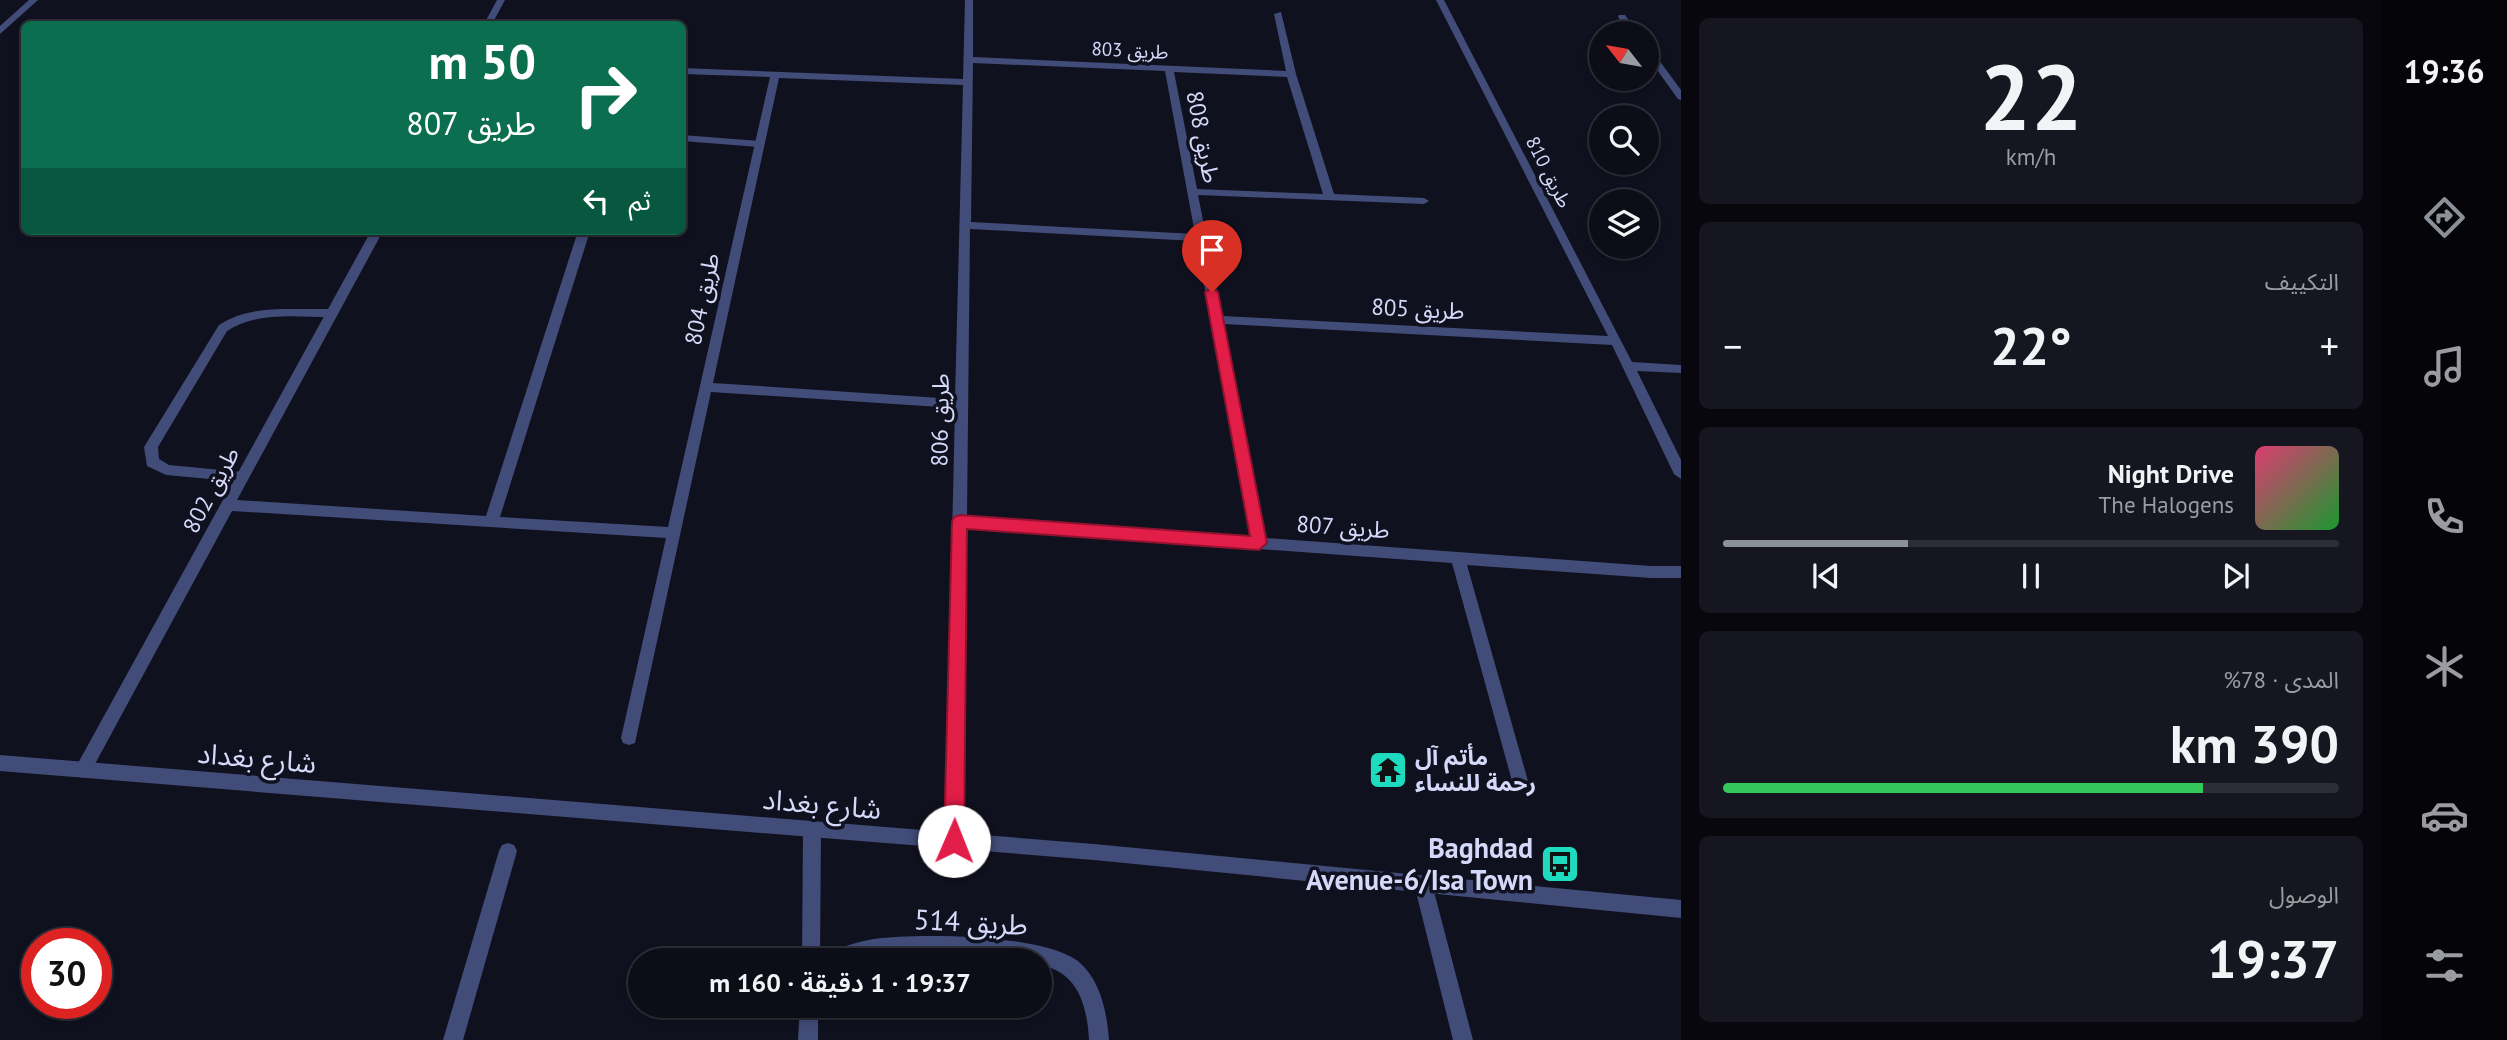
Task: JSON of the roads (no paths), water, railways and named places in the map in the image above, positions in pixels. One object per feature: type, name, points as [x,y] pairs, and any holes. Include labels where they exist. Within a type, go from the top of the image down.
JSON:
[{"type":"street","points":[[0,31],[34,0]]},
{"type":"street","points":[[490,21],[501,0]]},
{"type":"street","name":"طريق 806","points":[[954,841],[969,0]]},
{"type":"street","name":"طريق 810","points":[[1440,0],[1629,366],[1681,474]]},
{"type":"street","points":[[1278,13],[1291,75],[1330,198]]},
{"type":"street","points":[[1622,17],[1625,21]]},
{"type":"street","name":"طريق 803","points":[[968,60],[1291,75]]},
{"type":"street","points":[[1659,67],[1681,97]]},
{"type":"street","name":"طريق 808","points":[[1168,69],[1259,543]]},
{"type":"street","points":[[686,71],[967,82]]},
{"type":"street","name":"طريق 804","points":[[629,738],[775,74]]},
{"type":"street","points":[[686,138],[759,144]]},
{"type":"street","points":[[1192,192],[1424,201]]},
{"type":"street","points":[[964,225],[1201,238]]},
{"type":"street","name":"طريق 802","points":[[83,770],[375,235]]},
{"type":"street","points":[[491,522],[583,235]]},
{"type":"street","points":[[242,477],[166,470],[152,462],[151,447],[229,322],[248,315],[331,313]]},
{"type":"street","name":"طريق 805","points":[[1217,320],[1616,341]]},
{"type":"street","points":[[1629,366],[1681,369]]},
{"type":"street","points":[[706,387],[962,404]]},
{"type":"street","points":[[227,505],[674,533]]},
{"type":"street","name":"طريق 807","points":[[960,522],[1658,573],[1681,572]]},
{"type":"street","points":[[1458,558],[1520,781]]},
{"type":"street","name":"شارع بغداد","points":[[0,763],[954,841],[1681,909]]},
{"type":"street","points":[[811,948],[812,829]]},
{"type":"street","points":[[453,1040],[508,851]]},
{"type":"street","points":[[1423,884],[1463,1040]]},
{"type":"street","name":"طريق 514","points":[[885,948],[940,948]]},
{"type":"street","name":"طريق 514","points":[[1052,958],[1062,962],[1082,979],[1095,1002],[1099,1040]]},
{"type":"street","points":[[808,1040],[809,1018]]},
{"type":"place","name":"مأتم آل رحمة للنساء","points":[[1388,770]]},
{"type":"place","name":"Baghdad Avenue-6/Isa Town","points":[[1560,864]]}]
